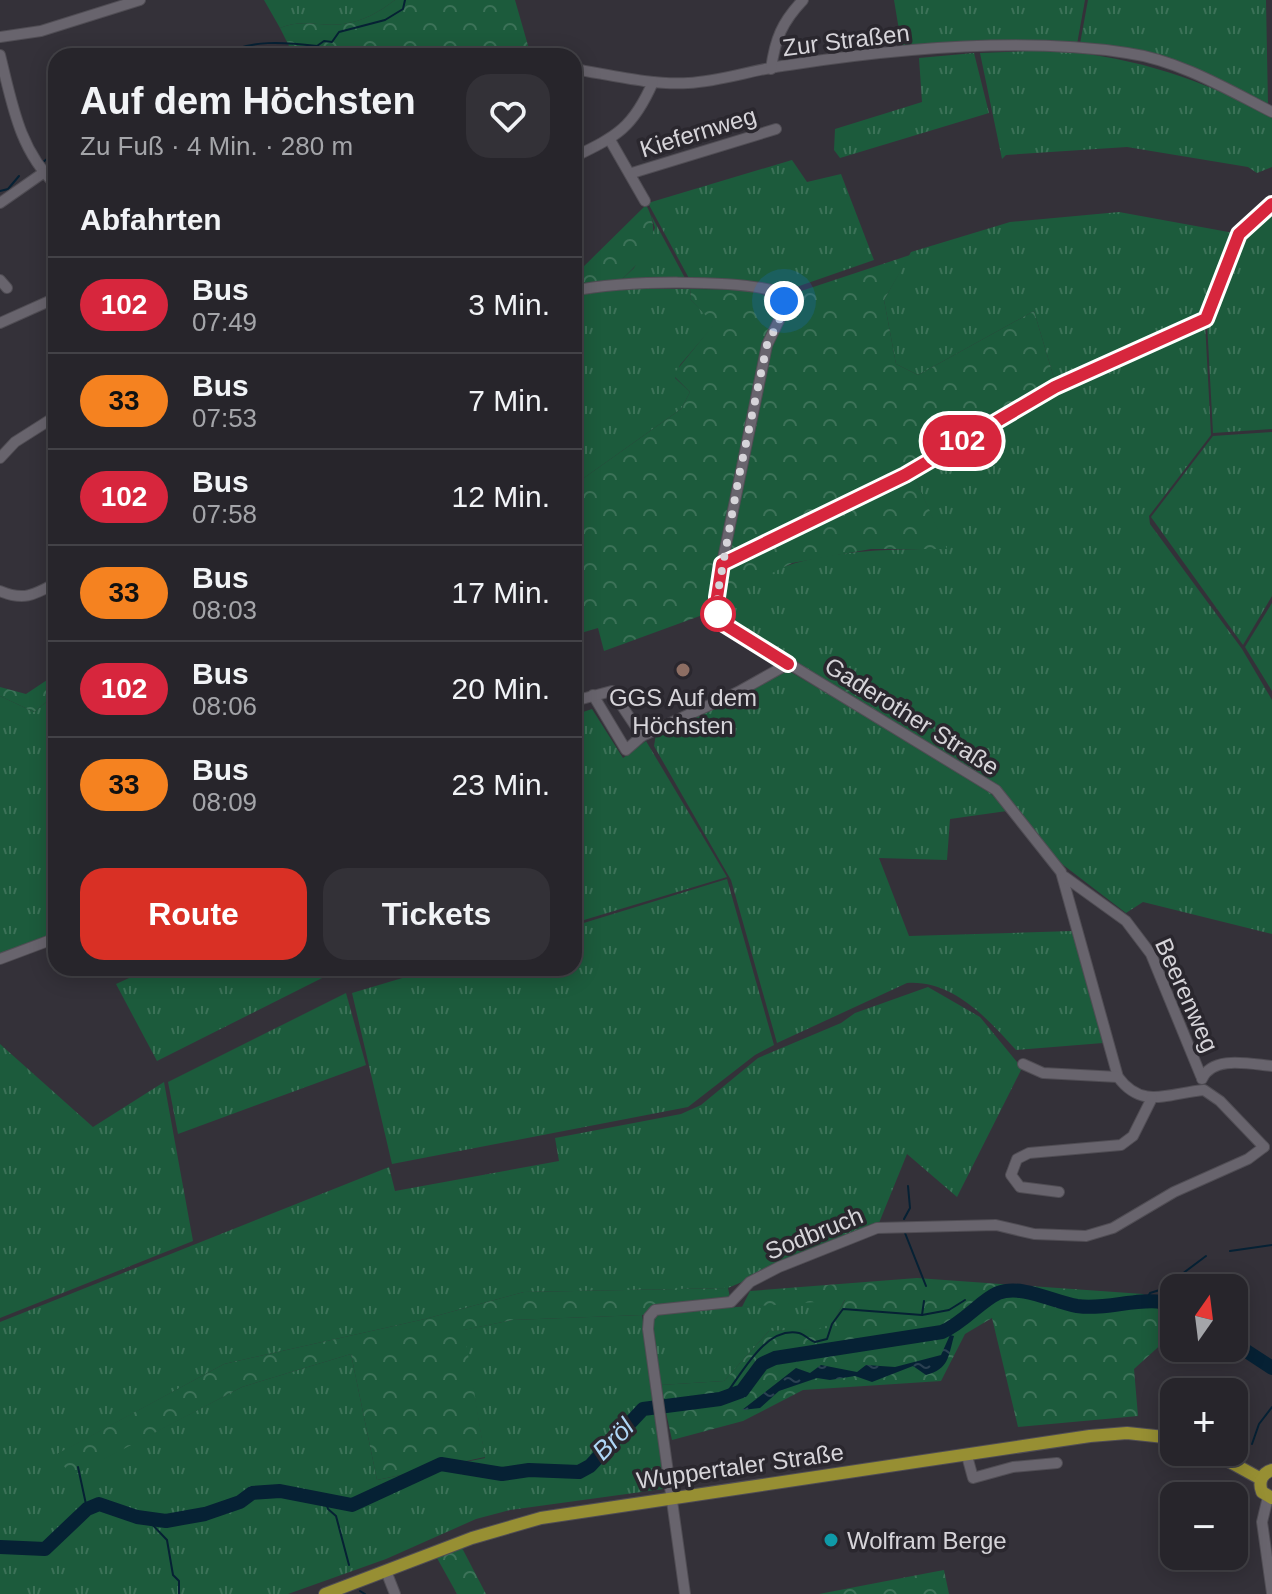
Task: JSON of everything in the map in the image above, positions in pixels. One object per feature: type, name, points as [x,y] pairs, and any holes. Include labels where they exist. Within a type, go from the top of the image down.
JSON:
[{"type":"main road","name":"Wuppertaler Straße","points":[[325,1594],[507,1526],[1029,1446],[1127,1433],[1160,1437]]},
{"type":"main road","points":[[1237,1466],[1261,1479]]},
{"type":"main road","points":[[1261,1479],[1272,1470]]},
{"type":"main road","points":[[1261,1479],[1262,1492],[1270,1498]]},
{"type":"street","points":[[0,37],[41,31],[140,0]]},
{"type":"street","points":[[771,69],[775,39],[785,19],[803,0]]},
{"type":"street","name":"Zur Straßen","points":[[582,70],[653,82],[688,83],[771,69],[927,51],[1042,47],[1129,53],[1181,68],[1272,112]]},
{"type":"street","points":[[0,55],[16,121],[48,178]]},
{"type":"street","points":[[582,153],[610,140],[635,119],[653,82]]},
{"type":"street","name":"Kiefernweg","points":[[632,173],[776,129]]},
{"type":"street","name":"Kiefernweg","points":[[610,140],[632,173],[645,201]]},
{"type":"street","points":[[0,203],[43,173]]},
{"type":"street","points":[[722,564],[905,475],[1055,387],[1206,319],[1239,234],[1272,204]]},
{"type":"street","points":[[582,289],[638,284],[768,288],[782,293],[782,314],[767,345],[722,564]]},
{"type":"street","points":[[0,323],[48,302]]},
{"type":"street","points":[[0,458],[15,442],[48,421]]},
{"type":"street","name":"Gaderother Straße","points":[[722,564],[717,597],[719,621],[996,790],[1061,872],[1118,1077]]},
{"type":"street","points":[[0,591],[17,598],[31,597],[48,587]]},
{"type":"street","points":[[593,695],[626,750],[642,736],[738,692],[788,664]]},
{"type":"street","points":[[582,698],[612,691],[642,736]]},
{"type":"street","name":"Beerenweg","points":[[1061,872],[1072,885],[1126,921],[1151,954],[1204,1090]]},
{"type":"street","points":[[0,959],[48,941]]},
{"type":"street","points":[[1201,1076],[1224,1062],[1272,1066]]},
{"type":"street","points":[[1023,1064],[1043,1073],[1118,1077],[1135,1095],[1152,1098],[1204,1090],[1220,1101],[1268,1147]]},
{"type":"street","points":[[1059,1192],[1020,1187],[1011,1175],[1017,1159],[1029,1153],[1121,1145],[1133,1136],[1152,1098]]},
{"type":"street","name":"Sodbruch","points":[[685,1594],[648,1329],[649,1317],[655,1310],[731,1302],[750,1282],[779,1267],[877,1228],[996,1225],[1034,1234],[1086,1236],[1113,1228],[1174,1192],[1268,1147]]},
{"type":"street","points":[[967,1456],[973,1478],[1013,1467],[1057,1463]]},
{"type":"street","points":[[1270,1498],[1262,1522],[1272,1593]]},
{"type":"street","points":[[386,1571],[395,1594]]},
{"type":"green space","points":[[264,0],[395,0],[351,23],[304,23],[280,28]]},
{"type":"green space","points":[[395,0],[515,0],[529,48],[290,48],[280,28],[304,23],[351,23]]},
{"type":"green space","points":[[894,0],[1085,0],[1077,44],[902,48]]},
{"type":"green space","points":[[1088,0],[1266,0],[1268,106],[1216,80],[1080,44]]},
{"type":"green space","points":[[1057,50],[1115,59],[1168,72],[1219,91],[1272,117],[1272,167],[1257,173],[1248,167],[1127,147],[1006,155],[1002,159],[980,53]]},
{"type":"green space","points":[[974,53],[989,113],[840,158],[834,150],[835,129],[922,102],[919,58]]},
{"type":"green space","points":[[792,160],[807,182],[841,174],[874,260],[782,292],[691,282],[648,203]]},
{"type":"green space","points":[[646,205],[653,228],[649,248],[619,282],[582,284],[582,268]]},
{"type":"green space","points":[[1272,206],[1272,429],[1213,433],[1207,322],[1238,240]]},
{"type":"green space","points":[[1119,212],[1234,233],[1203,316],[1056,385],[1034,311],[918,375],[896,364],[884,300],[911,252],[1010,222]]},
{"type":"green space","points":[[651,215],[686,280],[619,282],[634,268],[655,228]]},
{"type":"green space","points":[[910,255],[884,300],[896,364],[918,375],[1034,311],[1056,385],[957,436],[914,476],[947,549],[871,549],[792,563],[726,596],[708,613],[604,651],[598,628],[582,633],[582,479],[681,409],[690,392],[675,377],[676,371],[714,324],[690,299],[691,289],[752,290],[770,298],[783,297]]},
{"type":"green space","points":[[691,289],[690,299],[715,324],[680,365],[675,378],[690,392],[681,409],[582,479],[583,327],[582,292]]},
{"type":"green space","points":[[1205,323],[1211,435],[1149,516],[1150,524],[1242,649],[1272,700],[1272,934],[1143,902],[1126,913],[1058,861],[1012,805],[951,759],[940,728],[849,673],[831,686],[736,626],[722,599],[747,583],[801,562],[859,552],[946,549],[914,476],[957,436]]},
{"type":"green space","points":[[1272,432],[1272,596],[1243,645],[1151,517],[1213,436]]},
{"type":"green space","points":[[1272,603],[1272,691],[1245,647]]},
{"type":"green space","points":[[787,670],[982,784],[1007,811],[950,819],[947,860],[879,858],[909,936],[1072,931],[1103,1043],[1016,1050],[981,1014],[954,994],[924,984],[907,983],[777,1043],[731,880],[654,746],[656,734]]},
{"type":"green space","points":[[848,673],[940,728],[955,745],[951,759],[831,686]]},
{"type":"green space","points":[[48,679],[48,701],[34,712],[0,696],[0,687],[26,694]]},
{"type":"green space","points":[[0,696],[34,712],[48,701],[48,937],[0,958]]},
{"type":"green space","points":[[592,709],[623,758],[646,741],[727,877],[582,921],[582,712]]},
{"type":"green space","points":[[727,879],[774,1045],[755,1055],[688,1107],[392,1164],[352,993],[409,976],[582,976],[582,924]]},
{"type":"green space","points":[[134,976],[326,976],[157,1061],[116,984]]},
{"type":"green space","points":[[928,987],[980,1017],[1022,1068],[957,1197],[907,1154],[879,1223],[728,1288],[524,1292],[425,1319],[224,1364],[56,1455],[72,1475],[242,1387],[351,1354],[377,1480],[485,1458],[463,1330],[512,1320],[642,1315],[666,1485],[663,1489],[510,1510],[476,1519],[386,1559],[288,1594],[0,1594],[0,1322],[389,1167],[395,1191],[559,1161],[555,1138],[681,1114],[701,1105],[758,1058],[841,1023],[855,1013]]},
{"type":"green space","points":[[346,993],[366,1065],[178,1134],[168,1082]]},
{"type":"green space","points":[[0,1044],[93,1127],[164,1082],[193,1241],[0,1318]]},
{"type":"green space","points":[[917,1278],[1143,1294],[1160,1312],[1160,1345],[1134,1369],[1138,1416],[1018,1427],[992,1318],[965,1334],[941,1381],[803,1390],[743,1421],[672,1440],[660,1385],[724,1381],[769,1331],[830,1328],[845,1300],[742,1307],[750,1291]]},
{"type":"green space","points":[[728,1288],[731,1302],[642,1315],[512,1320],[464,1330],[485,1457],[377,1480],[351,1354],[242,1387],[72,1476],[55,1455],[224,1364],[425,1319],[524,1292]]},
{"type":"green space","points":[[845,1299],[830,1329],[769,1331],[724,1381],[660,1385],[651,1319],[657,1313]]},
{"type":"green space","points":[[461,1546],[486,1594],[457,1594],[437,1558]]},
{"type":"green space","points":[[944,1570],[949,1594],[819,1594],[928,1573]]},
{"type":"water","points":[[950,1335],[954,1336],[943,1366],[926,1375],[913,1366],[872,1382],[855,1376],[830,1380],[817,1378],[779,1391],[760,1408],[742,1410],[796,1368],[810,1373],[821,1365],[857,1372],[866,1365],[895,1367],[941,1355]]},
{"type":"waterway","points":[[241,48],[256,44],[317,46],[324,41],[332,42],[339,32],[385,20],[403,9],[405,0]]},
{"type":"waterway","points":[[43,162],[48,158]]},
{"type":"waterway","points":[[0,191],[8,189],[19,176]]},
{"type":"waterway","points":[[904,1219],[910,1208],[908,1186]]},
{"type":"waterway","points":[[905,1233],[926,1286]]},
{"type":"waterway","points":[[1230,1251],[1272,1245]]},
{"type":"waterway","points":[[1146,1300],[1150,1293],[1163,1289],[1167,1278],[1182,1274],[1206,1256]]},
{"type":"waterway","name":"Bröl","points":[[0,1547],[45,1549],[87,1509],[99,1504],[137,1517],[166,1521],[205,1514],[240,1502],[252,1493],[280,1491],[352,1505],[441,1464],[502,1474],[529,1470],[579,1472],[590,1466],[643,1409],[720,1399],[742,1391],[762,1364],[775,1358],[942,1332],[991,1297],[1007,1291],[1027,1292],[1088,1307],[1160,1302]]},
{"type":"waterway","points":[[922,1315],[949,1310],[965,1300]]},
{"type":"waterway","points":[[723,1398],[755,1355],[775,1337],[799,1333],[815,1342],[827,1339],[832,1324],[843,1309],[922,1315],[924,1301]]},
{"type":"waterway","name":"Bröl","points":[[1248,1352],[1272,1368]]},
{"type":"waterway","points":[[1252,1444],[1259,1424],[1272,1407]]},
{"type":"waterway","points":[[78,1467],[87,1509]]},
{"type":"waterway","points":[[325,1498],[328,1509],[336,1516],[349,1565]]},
{"type":"waterway","points":[[146,1518],[167,1540],[173,1575],[179,1581],[179,1594]]},
{"type":"waterway","points":[[360,1591],[365,1594]]},
{"type":"bus line","name":"102","points":[[788,664],[719,621],[717,597],[722,564],[905,475],[1055,387],[1206,319],[1239,234],[1272,204]]},
{"type":"place","name":"GGS Auf dem Höchsten","points":[[683,670]]},
{"type":"place","name":"Wolfram Berge","points":[[831,1540]]},
{"type":"route","points":[[718,614],[719,621],[717,597],[739,476],[767,345],[782,314],[784,301]]}]
